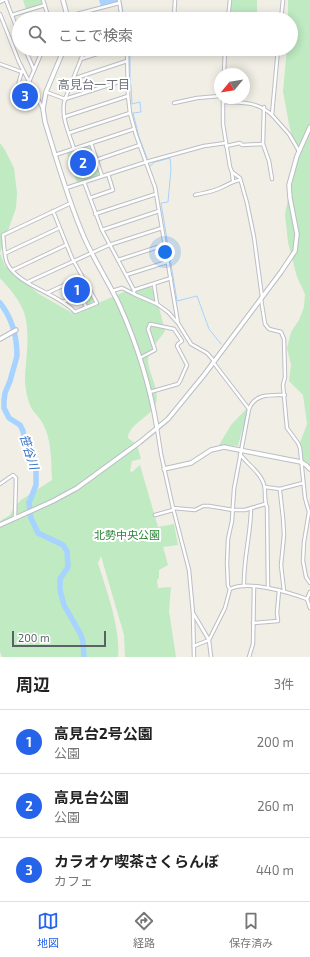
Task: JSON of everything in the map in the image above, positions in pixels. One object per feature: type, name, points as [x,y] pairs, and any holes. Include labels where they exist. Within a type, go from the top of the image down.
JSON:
[{"type":"street","points":[[0,2],[5,0],[12,15]]},
{"type":"street","points":[[43,0],[47,12]]},
{"type":"street","points":[[63,0],[66,12]]},
{"type":"street","points":[[174,0],[174,12]]},
{"type":"street","points":[[229,12],[230,0]]},
{"type":"street","points":[[282,12],[283,0]]},
{"type":"street","points":[[86,12],[119,2],[121,12]]},
{"type":"street","points":[[22,12],[45,5]]},
{"type":"street","points":[[0,14],[12,45]]},
{"type":"street","points":[[16,56],[22,71],[43,109]]},
{"type":"street","points":[[28,56],[34,70]]},
{"type":"street","points":[[29,83],[40,56]]},
{"type":"street","points":[[61,56],[46,92],[43,109],[45,122],[77,220],[91,253],[112,291],[140,358],[150,392],[164,469],[189,570],[193,613],[194,657]]},
{"type":"street","points":[[74,149],[64,117],[63,107],[82,56]]},
{"type":"street","points":[[81,59],[90,56]]},
{"type":"street","points":[[127,56],[130,113],[134,129],[155,187],[178,322]]},
{"type":"street","points":[[224,68],[225,56]]},
{"type":"street","points":[[272,115],[277,56]]},
{"type":"street","points":[[73,79],[127,61]]},
{"type":"street","points":[[0,64],[22,71]]},
{"type":"street","points":[[16,92],[22,71]]},
{"type":"street","points":[[46,92],[65,99],[128,79]]},
{"type":"street","points":[[64,117],[128,96]]},
{"type":"street","points":[[174,103],[197,98],[214,97]]},
{"type":"street","points":[[250,103],[264,107],[289,134],[299,150]]},
{"type":"street","points":[[223,104],[223,124],[233,181]]},
{"type":"street","points":[[264,107],[263,144],[269,161],[272,179]]},
{"type":"street","points":[[69,133],[130,113]]},
{"type":"street","points":[[0,525],[77,488],[168,419],[290,260],[295,251],[297,234],[289,185],[299,150],[310,127]]},
{"type":"street","points":[[55,155],[134,129]]},
{"type":"street","points":[[91,143],[102,176]]},
{"type":"street","points":[[66,188],[146,162],[204,146],[240,143],[242,145],[263,144]]},
{"type":"street","points":[[96,160],[140,145]]},
{"type":"street","points":[[232,172],[240,180],[247,203],[254,237],[264,321],[267,327],[281,332],[284,339],[285,377],[283,385],[287,428],[300,448],[305,498],[309,512],[304,542],[303,561],[306,577],[310,583]]},
{"type":"street","points":[[90,198],[114,190],[108,174]]},
{"type":"street","points":[[195,195],[216,190],[233,181],[240,180]]},
{"type":"street","points":[[84,182],[102,230],[134,292]]},
{"type":"street","points":[[95,214],[156,194]]},
{"type":"street","points":[[53,211],[66,245],[97,303],[75,312],[63,302],[28,282],[13,270],[7,262],[3,235],[53,211],[71,203]]},
{"type":"street","points":[[102,230],[159,211]]},
{"type":"street","points":[[6,253],[59,228]]},
{"type":"street","points":[[28,282],[109,245],[162,228]]},
{"type":"street","points":[[13,270],[66,245]]},
{"type":"street","points":[[118,260],[164,245]]},
{"type":"street","points":[[126,275],[167,262]]},
{"type":"street","points":[[47,293],[82,277]]},
{"type":"street","points":[[134,292],[171,278]]},
{"type":"street","points":[[154,284],[157,304]]},
{"type":"street","points":[[64,285],[70,299]]},
{"type":"street","points":[[112,291],[122,288],[134,292],[157,304],[168,312],[178,322],[190,344],[207,353],[249,409]]},
{"type":"street","points":[[63,302],[80,294],[86,307]]},
{"type":"street","points":[[140,358],[155,350],[148,329],[150,324],[174,329],[182,341],[177,346],[187,365],[180,382],[150,392]]},
{"type":"street","points":[[0,339],[16,330]]},
{"type":"street","points":[[194,646],[209,640],[224,613],[230,589],[228,586],[227,563],[234,489],[251,403],[261,396],[285,395]]},
{"type":"street","points":[[164,469],[190,463],[217,448],[227,448],[241,452],[301,462],[310,469]]},
{"type":"street","points":[[241,452],[262,480],[265,487],[265,504],[267,507],[266,532],[268,540],[268,588]]},
{"type":"street","points":[[0,484],[13,475],[16,478],[15,517]]},
{"type":"street","points":[[265,487],[280,489],[303,483]]},
{"type":"street","points":[[280,489],[284,535],[282,565],[284,591]]},
{"type":"street","points":[[155,515],[173,509],[195,510],[203,506],[245,510],[265,504]]},
{"type":"street","points":[[244,586],[250,508]]},
{"type":"street","points":[[230,589],[244,586],[268,588],[284,591],[307,599]]},
{"type":"street","points":[[249,657],[253,644],[254,587]]},
{"type":"street","points":[[253,623],[278,622],[277,613],[280,590]]},
{"type":"street","points":[[310,592],[307,599],[310,608]]},
{"type":"street","points":[[193,613],[209,640],[212,657]]},
{"type":"green space","points":[[23,0],[42,0],[42,3],[41,5],[26,9]]},
{"type":"green space","points":[[232,0],[257,0],[257,12],[231,12]]},
{"type":"green space","points":[[288,0],[310,0],[310,472],[303,459],[300,443],[307,424],[303,395],[289,381],[291,365],[287,348],[291,332],[299,320],[304,307],[305,294],[297,277],[288,242],[285,214],[296,152],[283,91],[286,56],[298,56],[298,12],[288,12]]},
{"type":"green space","points":[[0,143],[14,168],[17,193],[16,208],[0,253]]},
{"type":"green space","points":[[88,146],[90,147],[99,174],[98,176],[77,183],[67,153]]},
{"type":"green space","name":"北勢中央公園","points":[[0,253],[5,266],[39,294],[74,314],[121,293],[141,286],[151,287],[156,296],[165,331],[150,352],[148,360],[157,398],[154,408],[132,428],[128,438],[137,445],[141,459],[132,461],[130,471],[132,472],[140,465],[158,527],[174,524],[178,545],[163,547],[168,565],[159,570],[159,578],[157,580],[158,588],[171,587],[169,611],[176,657],[125,657],[124,635],[101,556],[98,563],[115,622],[118,657],[2,657],[0,652],[0,521],[10,515],[14,507],[21,500],[52,480],[48,436],[42,422],[30,406],[26,391],[27,326],[19,301],[0,278]]},
{"type":"green space","points":[[80,279],[94,301],[86,306],[80,293],[71,297],[65,286]]},
{"type":"green space","points":[[248,407],[238,446],[219,445],[231,425]]},
{"type":"water","points":[[99,0],[117,0],[117,2],[101,7]]},
{"type":"waterway","points":[[121,1],[123,12]]},
{"type":"waterway","points":[[130,56],[132,104],[140,102],[141,112],[133,113],[139,137],[147,158]]},
{"type":"waterway","points":[[150,165],[170,158],[171,169],[168,202],[161,203],[177,301],[197,296],[209,329],[221,344]]},
{"type":"waterway","name":"笹谷川","points":[[0,303],[11,321],[17,349],[17,356],[5,393],[4,408],[9,418],[20,425],[23,431],[29,460],[36,469],[36,485],[29,503],[31,518],[38,533],[63,545],[67,551],[68,567],[60,579],[60,590],[64,605],[81,635],[84,657]]},
{"type":"waterway","points":[[240,447],[247,413]]},
{"type":"place","name":"カラオケ喫茶さくらんぼ","points":[[25,96]]},
{"type":"place","name":"高見台公園","points":[[83,163]]},
{"type":"place","name":"高見台2号公園","points":[[77,290]]},
{"type":"district","name":"高見台一丁目","points":[[94,85]]}]
